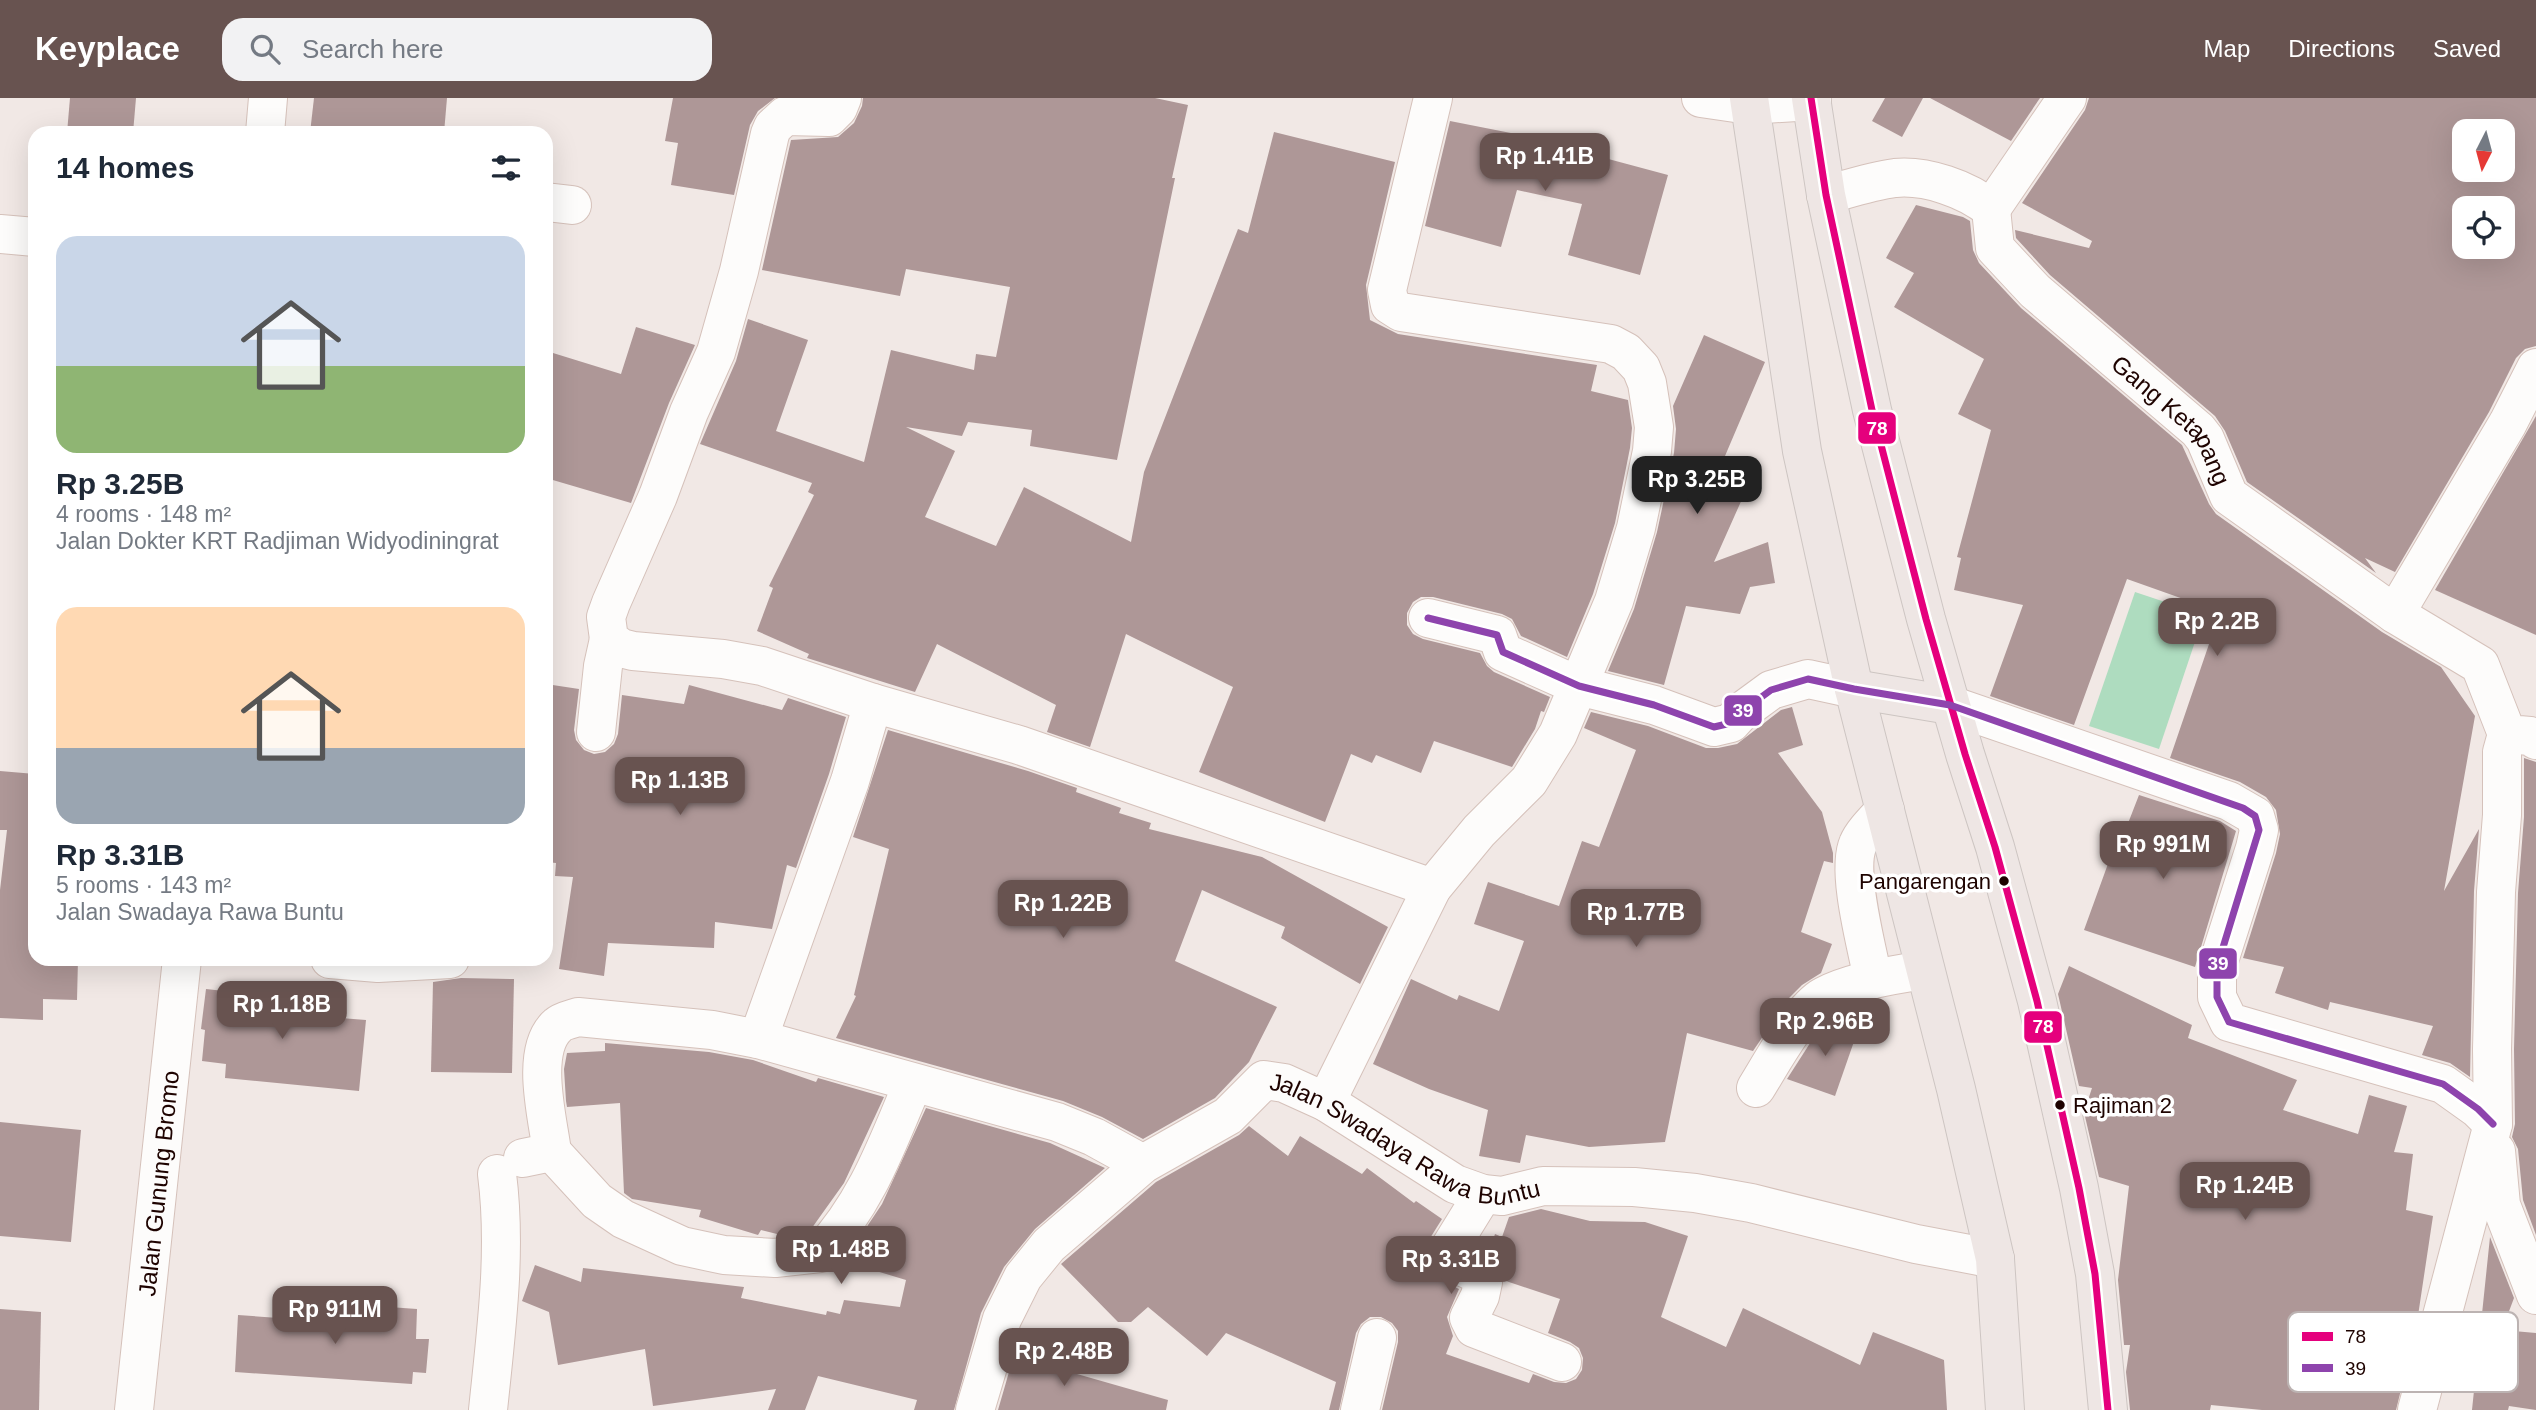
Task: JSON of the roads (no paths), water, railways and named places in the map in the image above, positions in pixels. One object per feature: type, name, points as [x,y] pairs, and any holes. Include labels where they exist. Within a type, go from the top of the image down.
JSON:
[{"type":"main road","points":[[1812,100],[1826,195],[1872,410],[1950,705],[1995,847],[2023,950],[2064,1121],[2095,1274],[2108,1410]]},
{"type":"main road","points":[[1749,102],[1802,451],[1854,689],[1956,1089],[1995,1259],[2005,1410]]},
{"type":"main road","points":[[1854,689],[1950,705]]},
{"type":"street","points":[[266,126],[268,98]]},
{"type":"street","points":[[596,732],[603,666],[609,639],[606,627],[608,610],[658,496],[689,412],[716,352],[739,271],[770,134],[785,116],[830,117],[842,98]]},
{"type":"street","points":[[1326,1102],[1433,888],[1479,831],[1528,781],[1558,734],[1614,601],[1636,528],[1652,451],[1654,427],[1647,383],[1641,368],[1626,352],[1611,344],[1401,312],[1390,305],[1387,290],[1433,98]]},
{"type":"street","points":[[1701,98],[1749,102],[1812,100]]},
{"type":"street","points":[[1826,195],[1896,178],[1928,181],[1978,198],[1991,209],[2067,98]]},
{"type":"street","name":"Gang Ketapang","points":[[1991,209],[1995,248],[2035,291],[2198,430],[2205,439],[2230,496],[2395,614],[2480,665],[2522,737]]},
{"type":"street","points":[[0,233],[28,236]]},
{"type":"street","points":[[2395,614],[2524,423],[2536,368]]},
{"type":"street","points":[[1428,618],[1497,635],[1503,652],[1579,686],[1654,705],[1714,727],[1731,723],[1741,712],[1771,690],[1808,678],[1854,689]]},
{"type":"street","points":[[609,639],[621,648],[633,651],[752,664],[1018,746],[1433,888]]},
{"type":"street","points":[[758,1040],[850,780],[873,703]]},
{"type":"street","points":[[1950,705],[2229,801],[2255,816],[2259,830],[2255,848],[2217,967],[2217,997],[2229,1022],[2443,1084],[2478,1109],[2493,1124]]},
{"type":"street","points":[[2522,737],[2502,752],[2502,815],[2496,906],[2493,1124],[2501,1205],[2536,1295]]},
{"type":"street","points":[[1873,979],[1853,861],[1858,843],[1885,810]]},
{"type":"street","name":"Jalan Gunung Bromo","points":[[134,1410],[181,966]]},
{"type":"street","points":[[1756,1088],[1805,1013],[1823,996],[1873,979],[1925,970]]},
{"type":"street","points":[[488,1410],[502,1251],[502,1209],[524,1161],[546,1042],[558,1025],[578,1017],[712,1030],[758,1040],[1056,1122],[1094,1137],[1143,1164]]},
{"type":"street","name":"Jalan Swadaya Rawa Buntu","points":[[975,1410],[1002,1319],[1023,1277],[1049,1245],[1143,1164],[1228,1116],[1264,1080],[1284,1083],[1326,1102],[1455,1184],[1483,1194],[1502,1196],[1543,1186],[1634,1187],[1695,1193],[1751,1202],[1916,1244],[1995,1259]]},
{"type":"street","points":[[524,1161],[597,1201],[623,1219],[682,1246],[724,1255],[775,1258],[820,1253],[843,1227],[875,1175],[913,1083]]},
{"type":"street","points":[[2443,1312],[2493,1124]]},
{"type":"street","points":[[1483,1194],[1446,1254],[1446,1259],[1478,1275],[1483,1282],[1480,1296],[1469,1318],[1474,1328],[1562,1362]]},
{"type":"street","points":[[1360,1410],[1377,1338]]},
{"type":"street","points":[[2417,1410],[2422,1392]]},
{"type":"place","name":"Pangarengan","points":[[2004,881]]},
{"type":"place","name":"Rajiman 2","points":[[2060,1105]]}]
